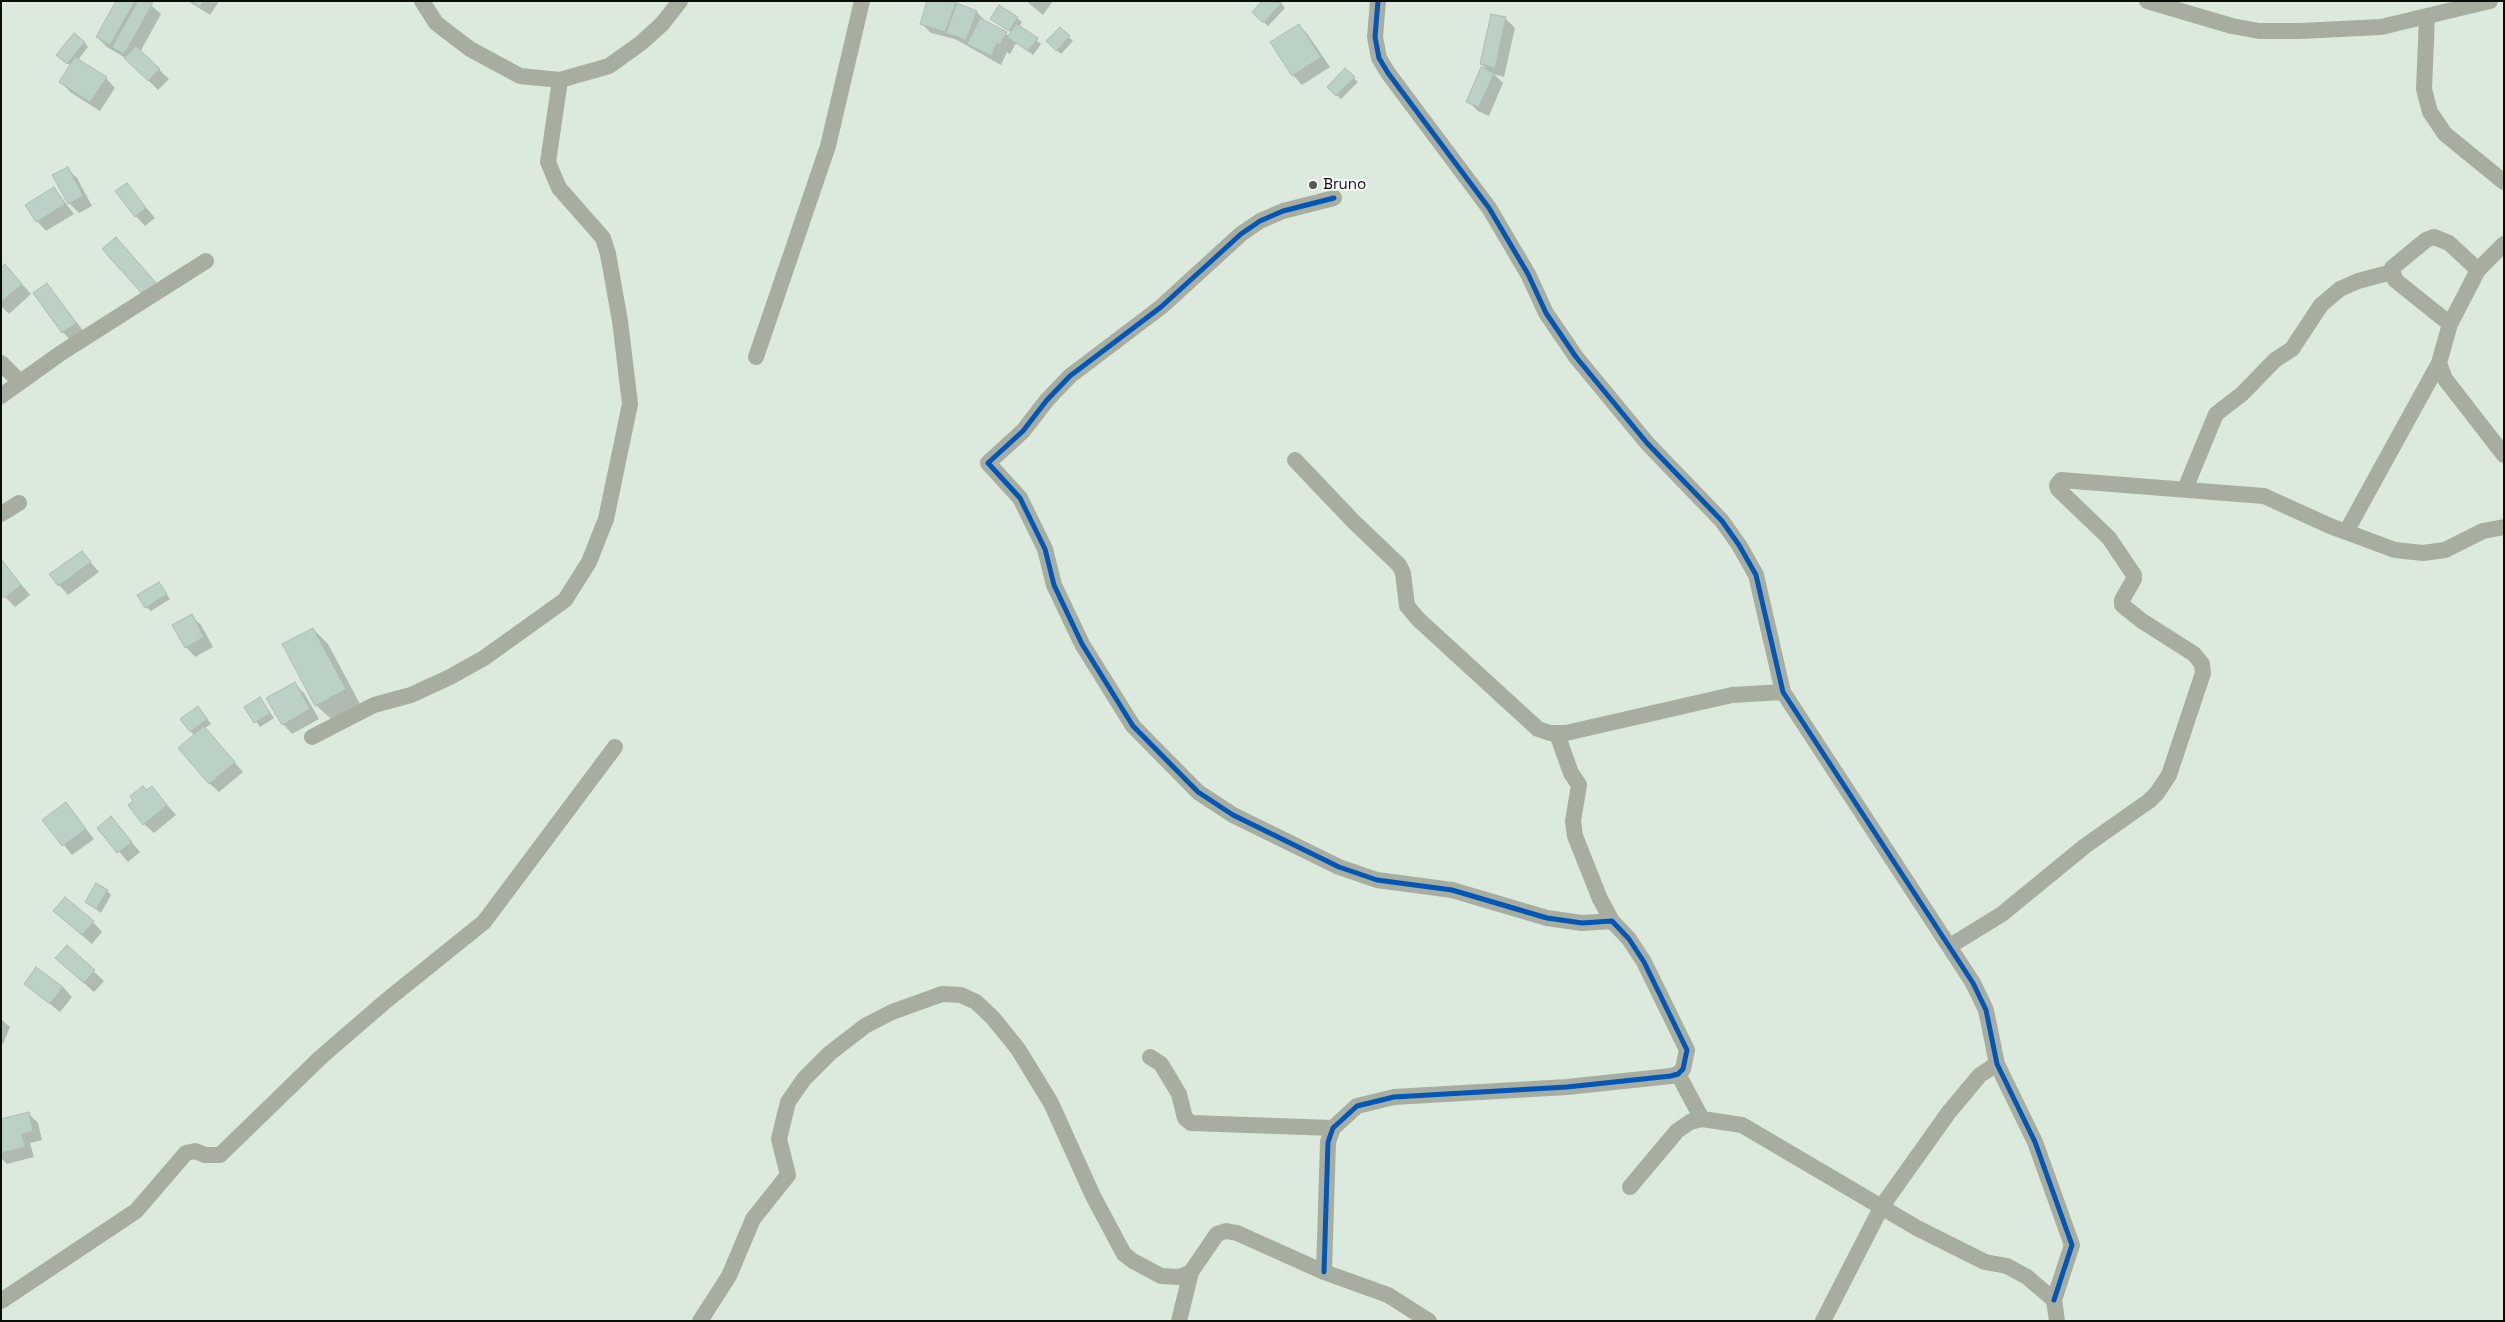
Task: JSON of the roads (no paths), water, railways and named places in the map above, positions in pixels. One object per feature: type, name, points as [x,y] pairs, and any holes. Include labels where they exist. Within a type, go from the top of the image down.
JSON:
[{"type":"street","points":[[422,1],[436,23],[470,49],[520,76],[560,80],[609,66],[641,43],[662,24],[680,1]]},
{"type":"street","points":[[756,357],[828,146],[862,1]]},
{"type":"street","points":[[1378,1],[1375,36],[1380,58],[1401,91],[1489,208],[1528,274],[1546,313],[1576,357],[1647,443],[1722,520],[1739,545],[1756,575],[1783,692],[1973,983],[1986,1010],[1997,1064],[2035,1142],[2072,1245],[2054,1300],[2057,1321]]},
{"type":"street","points":[[2147,1],[2199,18],[2259,31],[2361,29],[2427,17],[2490,1]]},
{"type":"street","points":[[2427,17],[2424,89],[2430,112],[2445,134],[2504,182]]},
{"type":"street","points":[[312,737],[374,705],[411,695],[450,677],[492,652],[565,600],[589,562],[603,528],[630,404],[620,322],[608,254],[603,238],[558,188],[548,162],[560,80]]},
{"type":"street","points":[[1334,198],[1283,211],[1260,221],[1240,234],[1161,307],[1070,376],[1047,400],[1023,431],[988,463],[1020,498],[1045,549],[1054,585],[1082,644],[1133,726],[1198,792],[1233,815],[1339,867],[1377,880],[1452,890],[1547,918],[1582,924],[1612,921]]},
{"type":"street","points":[[2450,324],[2395,280],[2392,272],[2396,262],[2426,240],[2434,237],[2449,243],[2478,270]]},
{"type":"street","points":[[2346,532],[2439,363],[2450,324],[2478,270],[2504,244]]},
{"type":"street","points":[[1,396],[61,353],[206,261]]},
{"type":"street","points":[[2185,489],[2216,414],[2242,394],[2275,360],[2292,349],[2321,305],[2340,289],[2358,281],[2392,272]]},
{"type":"street","points":[[1,363],[20,382]]},
{"type":"street","points":[[2439,363],[2445,379],[2504,455]]},
{"type":"street","points":[[1295,460],[1353,521],[1399,564],[1403,573],[1407,606],[1419,620],[1538,729],[1557,734],[1732,695],[1783,692]]},
{"type":"street","points":[[1950,946],[2002,914],[2085,846],[2149,801],[2169,775],[2203,674],[2202,664],[2194,654],[2142,621],[2122,605],[2122,600],[2134,579],[2134,575],[2109,538],[2076,507],[2057,484],[2064,479],[2111,485],[2185,489],[2269,498],[2297,512],[2395,550],[2423,553],[2444,550],[2478,534],[2504,527]]},
{"type":"street","points":[[1,514],[19,503]]},
{"type":"street","points":[[1324,1272],[1328,1142],[1333,1128],[1356,1106],[1394,1097],[1567,1087],[1678,1074],[1686,1065],[1687,1050],[1644,962],[1629,939],[1612,921],[1600,899],[1575,836],[1573,820],[1578,785],[1571,773],[1557,734]]},
{"type":"street","points":[[1,1301],[136,1211],[186,1154],[195,1151],[205,1155],[220,1155],[321,1057],[386,1000],[484,922],[615,747]]},
{"type":"street","points":[[700,1321],[729,1276],[753,1219],[788,1175],[779,1139],[788,1102],[804,1079],[830,1053],[865,1026],[892,1012],[942,994],[961,995],[976,1002],[993,1018],[1018,1049],[1050,1103],[1093,1196],[1124,1254],[1132,1261],[1161,1276],[1170,1278],[1192,1272]]},
{"type":"street","points":[[1150,1057],[1161,1064],[1179,1094],[1185,1118],[1191,1123],[1333,1128]]},
{"type":"street","points":[[1823,1321],[1882,1206],[1949,1112],[1980,1075],[1997,1064]]},
{"type":"street","points":[[1678,1074],[1702,1118]]},
{"type":"street","points":[[1630,1187],[1677,1131],[1690,1122],[1702,1118],[1742,1125],[1917,1228],[1985,1262],[2007,1266],[2027,1277],[2054,1300]]},
{"type":"street","points":[[1179,1321],[1192,1272],[1217,1234],[1226,1231],[1237,1233],[1324,1272],[1388,1295],[1429,1321]]},
{"type":"place","name":"Bruno","points":[[1313,185]]}]
